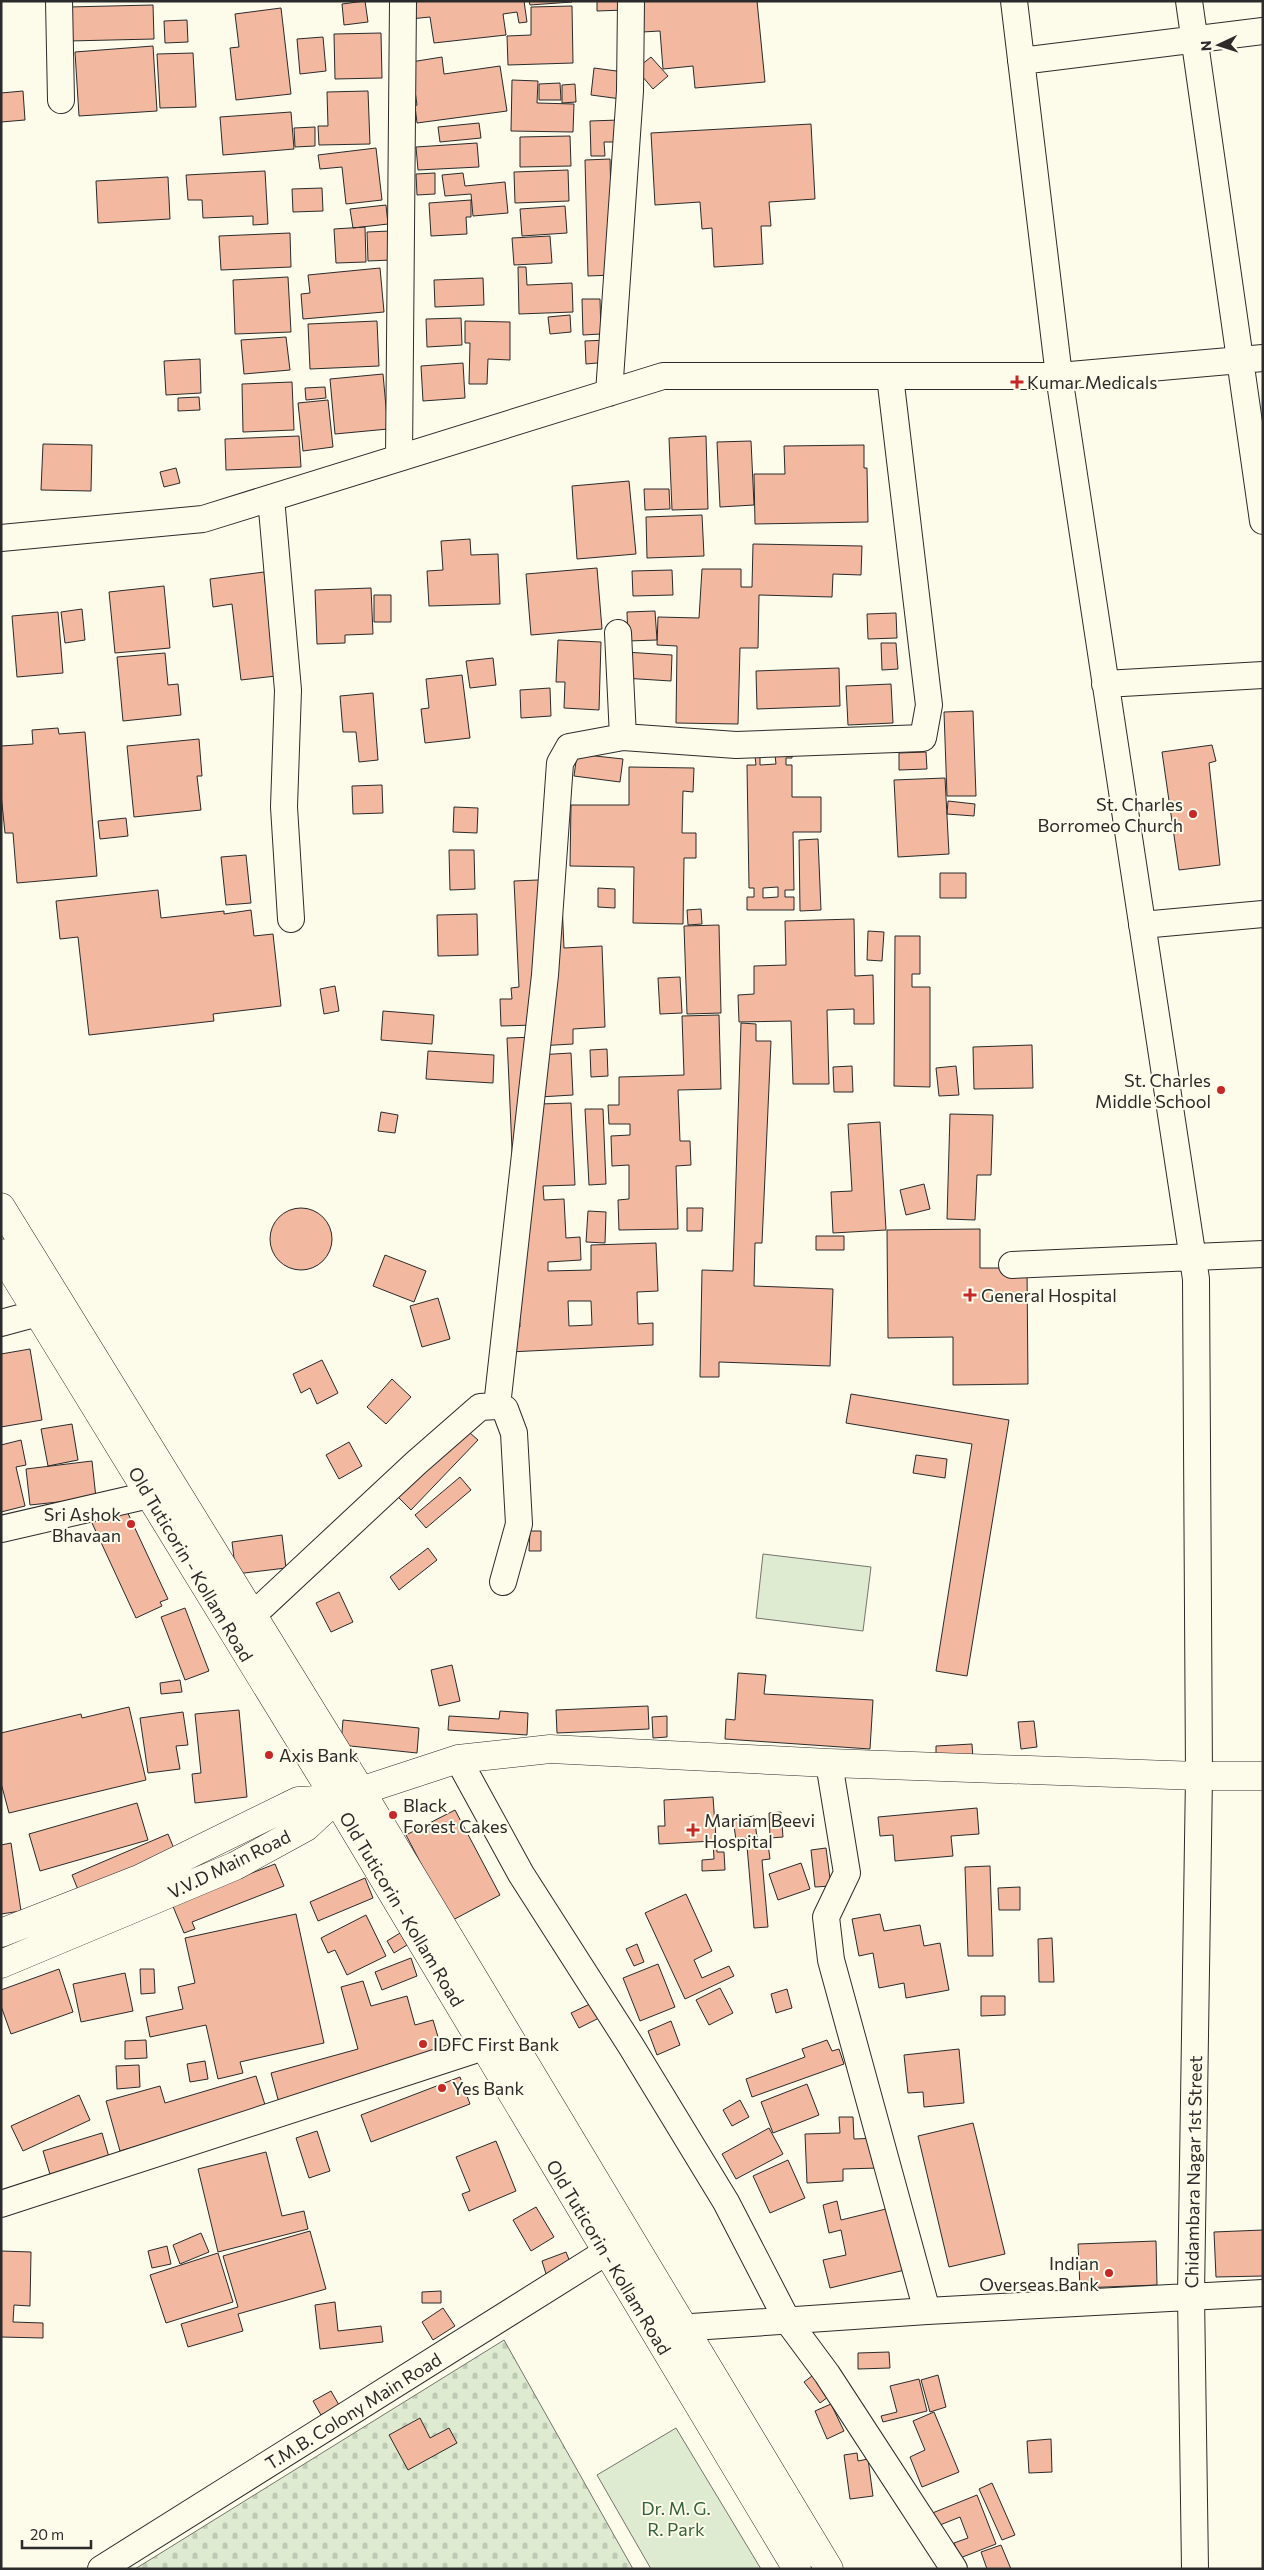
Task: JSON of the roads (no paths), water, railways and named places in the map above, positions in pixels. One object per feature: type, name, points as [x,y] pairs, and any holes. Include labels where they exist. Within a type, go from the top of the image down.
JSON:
[{"type":"main road","points":[[1,1207],[244,1624]]},
{"type":"main road","name":"Old Tuticorin - Kollam Road","points":[[1,1253],[149,1495],[244,1624],[348,1795],[484,2047],[797,2569]]},
{"type":"main road","points":[[829,2569],[686,2327],[348,1795],[458,1759],[550,1749],[829,1763],[1199,1776],[1263,1776]]},
{"type":"main road","name":"V.V.D Main Road","points":[[1,1933],[139,1879],[298,1801],[348,1795]]},
{"type":"main road","name":"V.V.D Main Road","points":[[1,1964],[235,1866],[306,1827],[348,1795]]},
{"type":"street","points":[[59,1],[61,100]]},
{"type":"street","points":[[399,458],[403,1]]},
{"type":"street","points":[[609,393],[630,91],[631,1]]},
{"type":"street","name":"Chidambara Nagar 1st Street","points":[[1014,1],[1059,376],[1196,1279],[1199,1776],[1191,2295],[1195,2569]]},
{"type":"street","points":[[1189,1],[1252,359],[1263,520]]},
{"type":"street","points":[[1022,61],[1263,31]]},
{"type":"street","points":[[1,538],[203,519],[664,376],[1059,376],[1252,359]]},
{"type":"street","points":[[496,1406],[545,975],[560,763],[569,746],[623,737],[736,745],[923,738],[929,705],[890,376]]},
{"type":"street","points":[[271,498],[288,690],[284,807],[292,919]]},
{"type":"street","points":[[618,634],[623,737]]},
{"type":"street","points":[[1105,684],[1263,675]]},
{"type":"street","points":[[1142,925],[1263,914]]},
{"type":"street","points":[[1012,1265],[1263,1254]]},
{"type":"street","points":[[1,1323],[38,1313]]},
{"type":"street","points":[[244,1624],[440,1440],[480,1407],[496,1406],[505,1409],[514,1433],[519,1524],[503,1582]]},
{"type":"street","points":[[1,1529],[149,1495]]},
{"type":"street","points":[[458,1759],[521,1874],[726,2202],[787,2320],[827,2374],[954,2569]]},
{"type":"street","points":[[829,1763],[847,1873],[826,1917],[830,1960],[927,2311]]},
{"type":"street","points":[[1,2204],[484,2047]]},
{"type":"street","name":"T.M.B. Colony Main Road","points":[[101,2569],[606,2252]]},
{"type":"street","points":[[653,2330],[927,2311],[1191,2295],[1263,2293]]},
{"type":"place","name":"Kumar Medicals","points":[[1017,382]]},
{"type":"place","name":"St. Charles Borromeo Church","points":[[1193,814]]},
{"type":"place","name":"St. Charles Middle School","points":[[1221,1090]]},
{"type":"place","name":"General Hospital","points":[[970,1295]]},
{"type":"place","name":"Sri Ashok Bhavaan","points":[[131,1524]]},
{"type":"place","name":"Axis Bank","points":[[269,1755]]},
{"type":"place","name":"Black Forest Cakes","points":[[393,1815]]},
{"type":"place","name":"Mariam Beevi Hospital","points":[[693,1830]]},
{"type":"place","name":"IDFC First Bank","points":[[423,2044]]},
{"type":"place","name":"Yes Bank","points":[[442,2088]]},
{"type":"place","name":"Indian Overseas Bank","points":[[1109,2273]]},
{"type":"park label","name":"Dr. M. G. R. Park","points":[[676,2518]]}]
